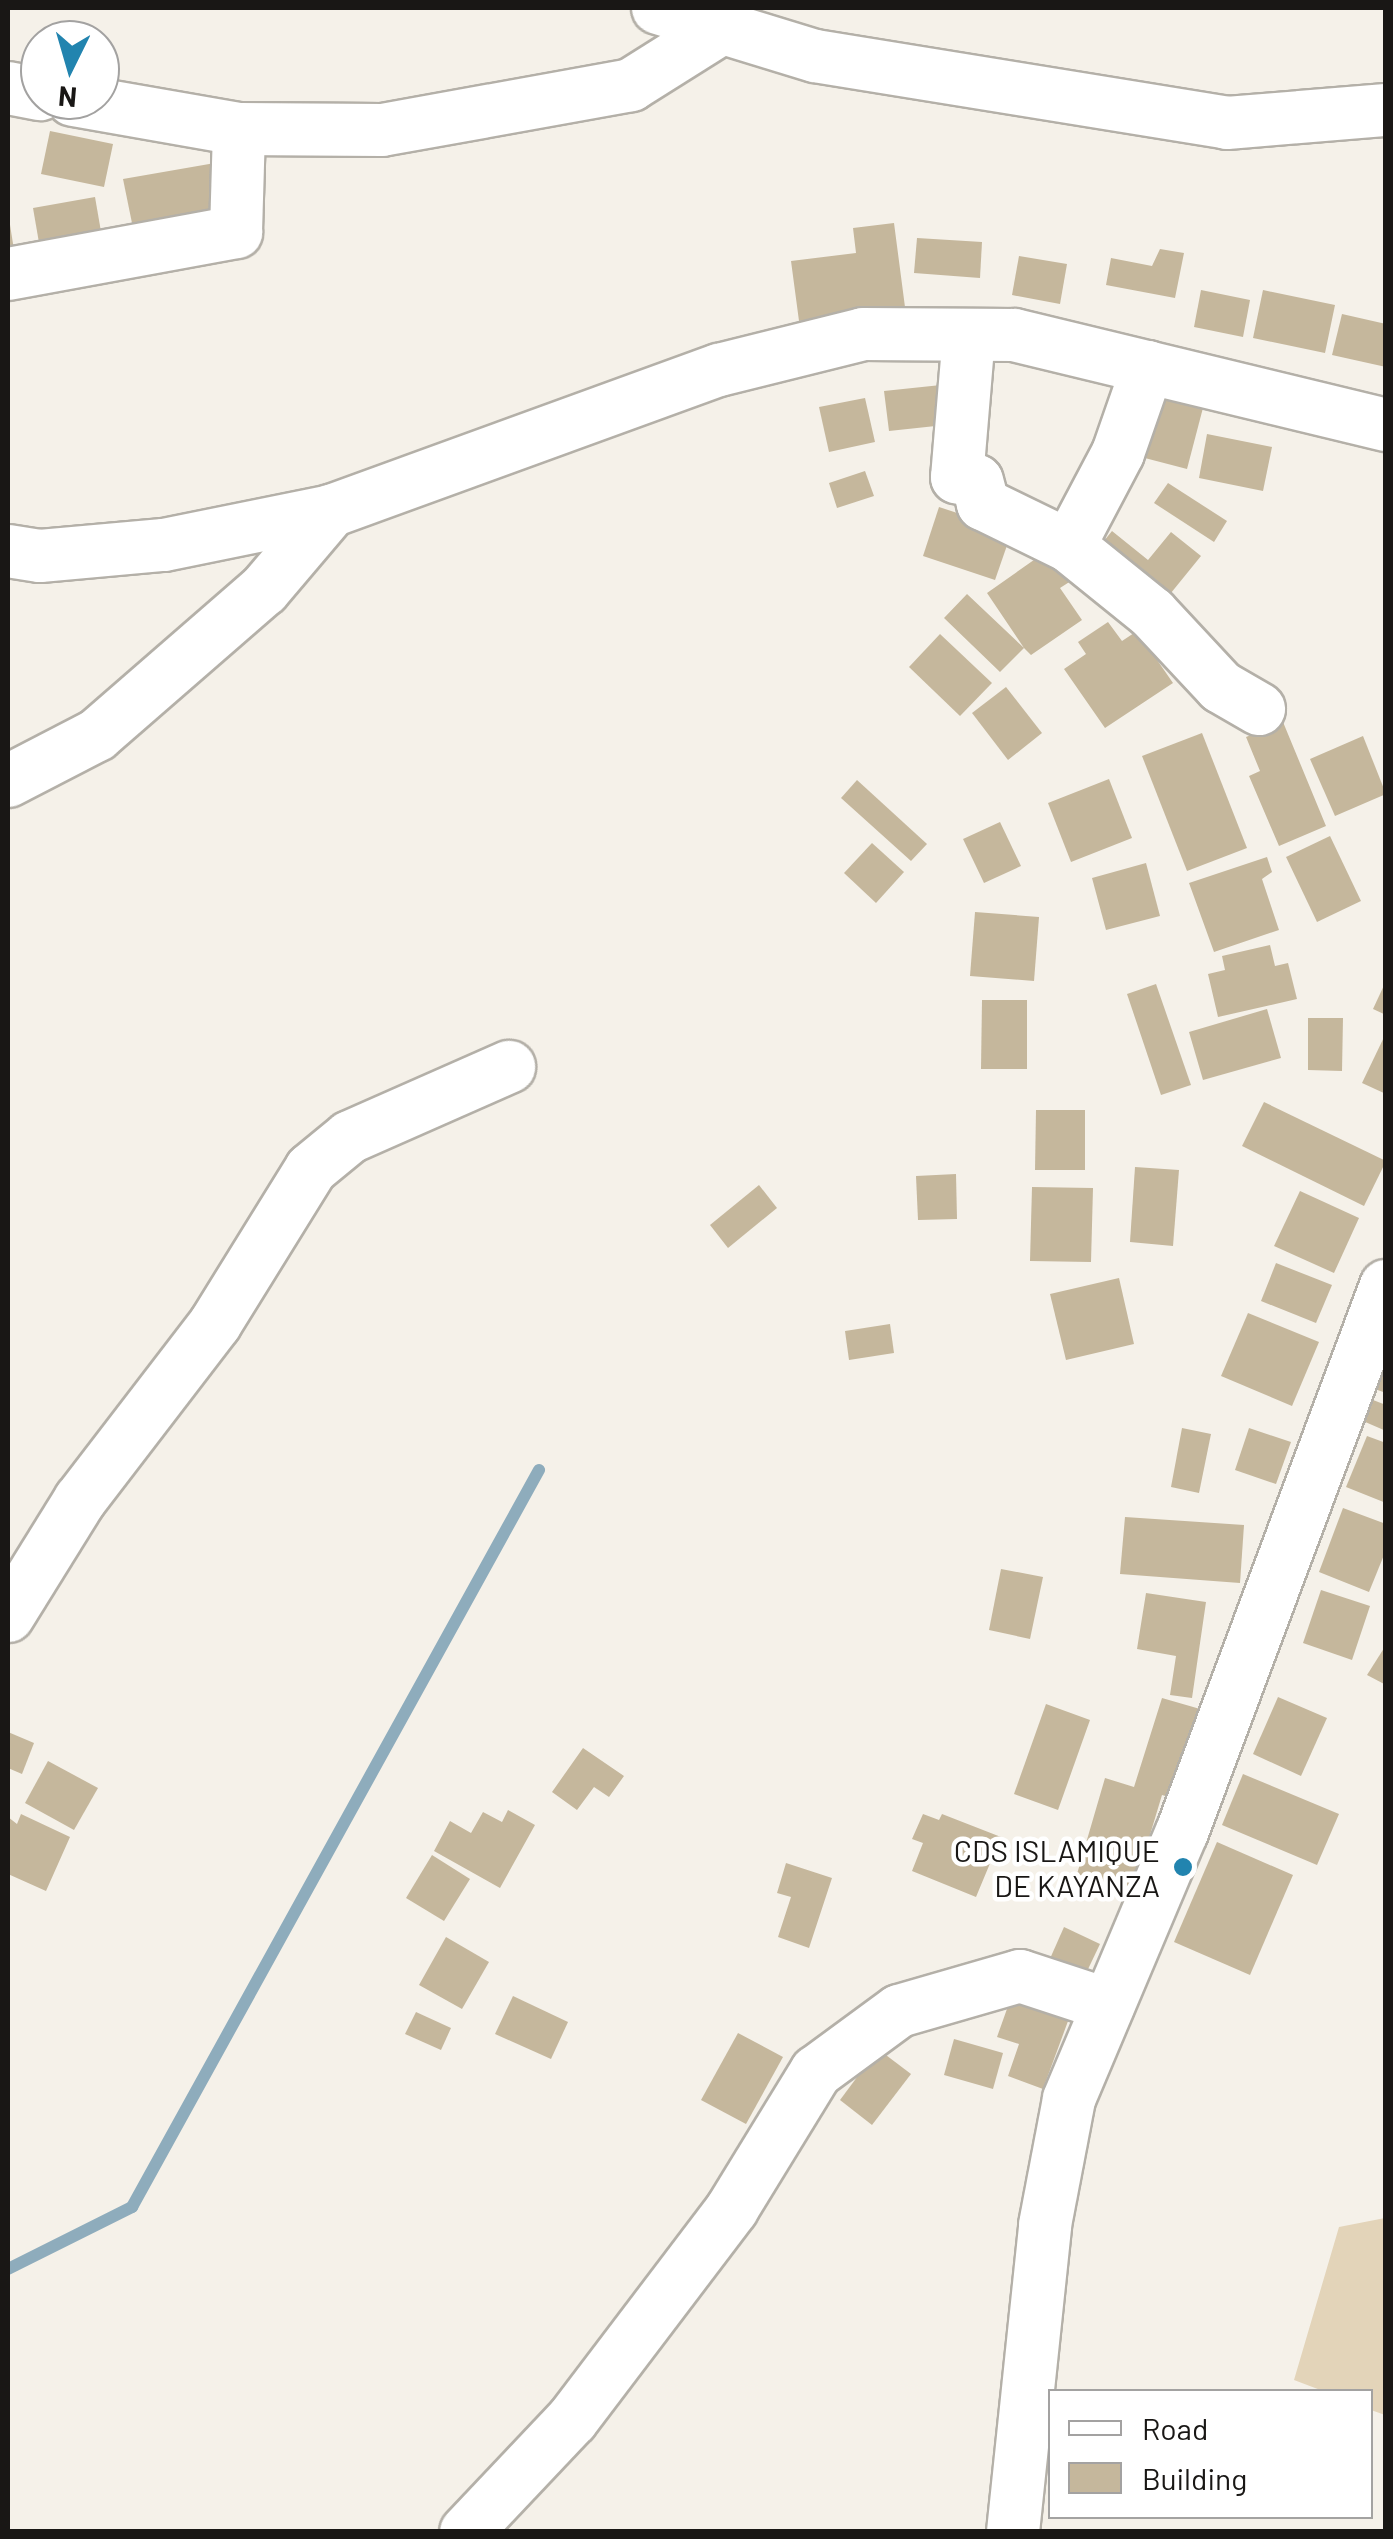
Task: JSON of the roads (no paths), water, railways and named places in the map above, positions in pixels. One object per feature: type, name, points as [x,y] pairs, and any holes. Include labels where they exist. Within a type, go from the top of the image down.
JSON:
[{"type":"street","points":[[658,8],[816,56],[1228,123],[1386,110]]},
{"type":"street","points":[[120,108],[239,129],[382,130],[632,85],[720,29]]},
{"type":"street","points":[[8,274],[236,232],[239,129]]},
{"type":"street","points":[[8,551],[40,556],[164,545],[331,511],[719,370],[863,334],[1014,335],[1386,425]]},
{"type":"street","points":[[969,335],[957,477],[977,481],[984,504],[1070,546],[1152,614],[1221,687],[1260,709]]},
{"type":"street","points":[[1070,546],[1118,453],[1148,367]]},
{"type":"street","points":[[8,781],[97,735],[264,590],[331,511]]},
{"type":"street","points":[[8,1616],[80,1500],[216,1324],[311,1169],[350,1137],[509,1067]]},
{"type":"street","points":[[1012,2532],[1045,2225],[1069,2099],[1182,1832],[1386,1286]]},
{"type":"street","points":[[466,2532],[572,2420],[732,2209],[816,2072],[898,2011],[1020,1976],[1108,2005]]},
{"type":"waterway","points":[[8,2269],[132,2207],[539,1470]]},
{"type":"place","name":"CDS ISLAMIQUE DE KAYANZA","points":[[1183,1867]]}]
